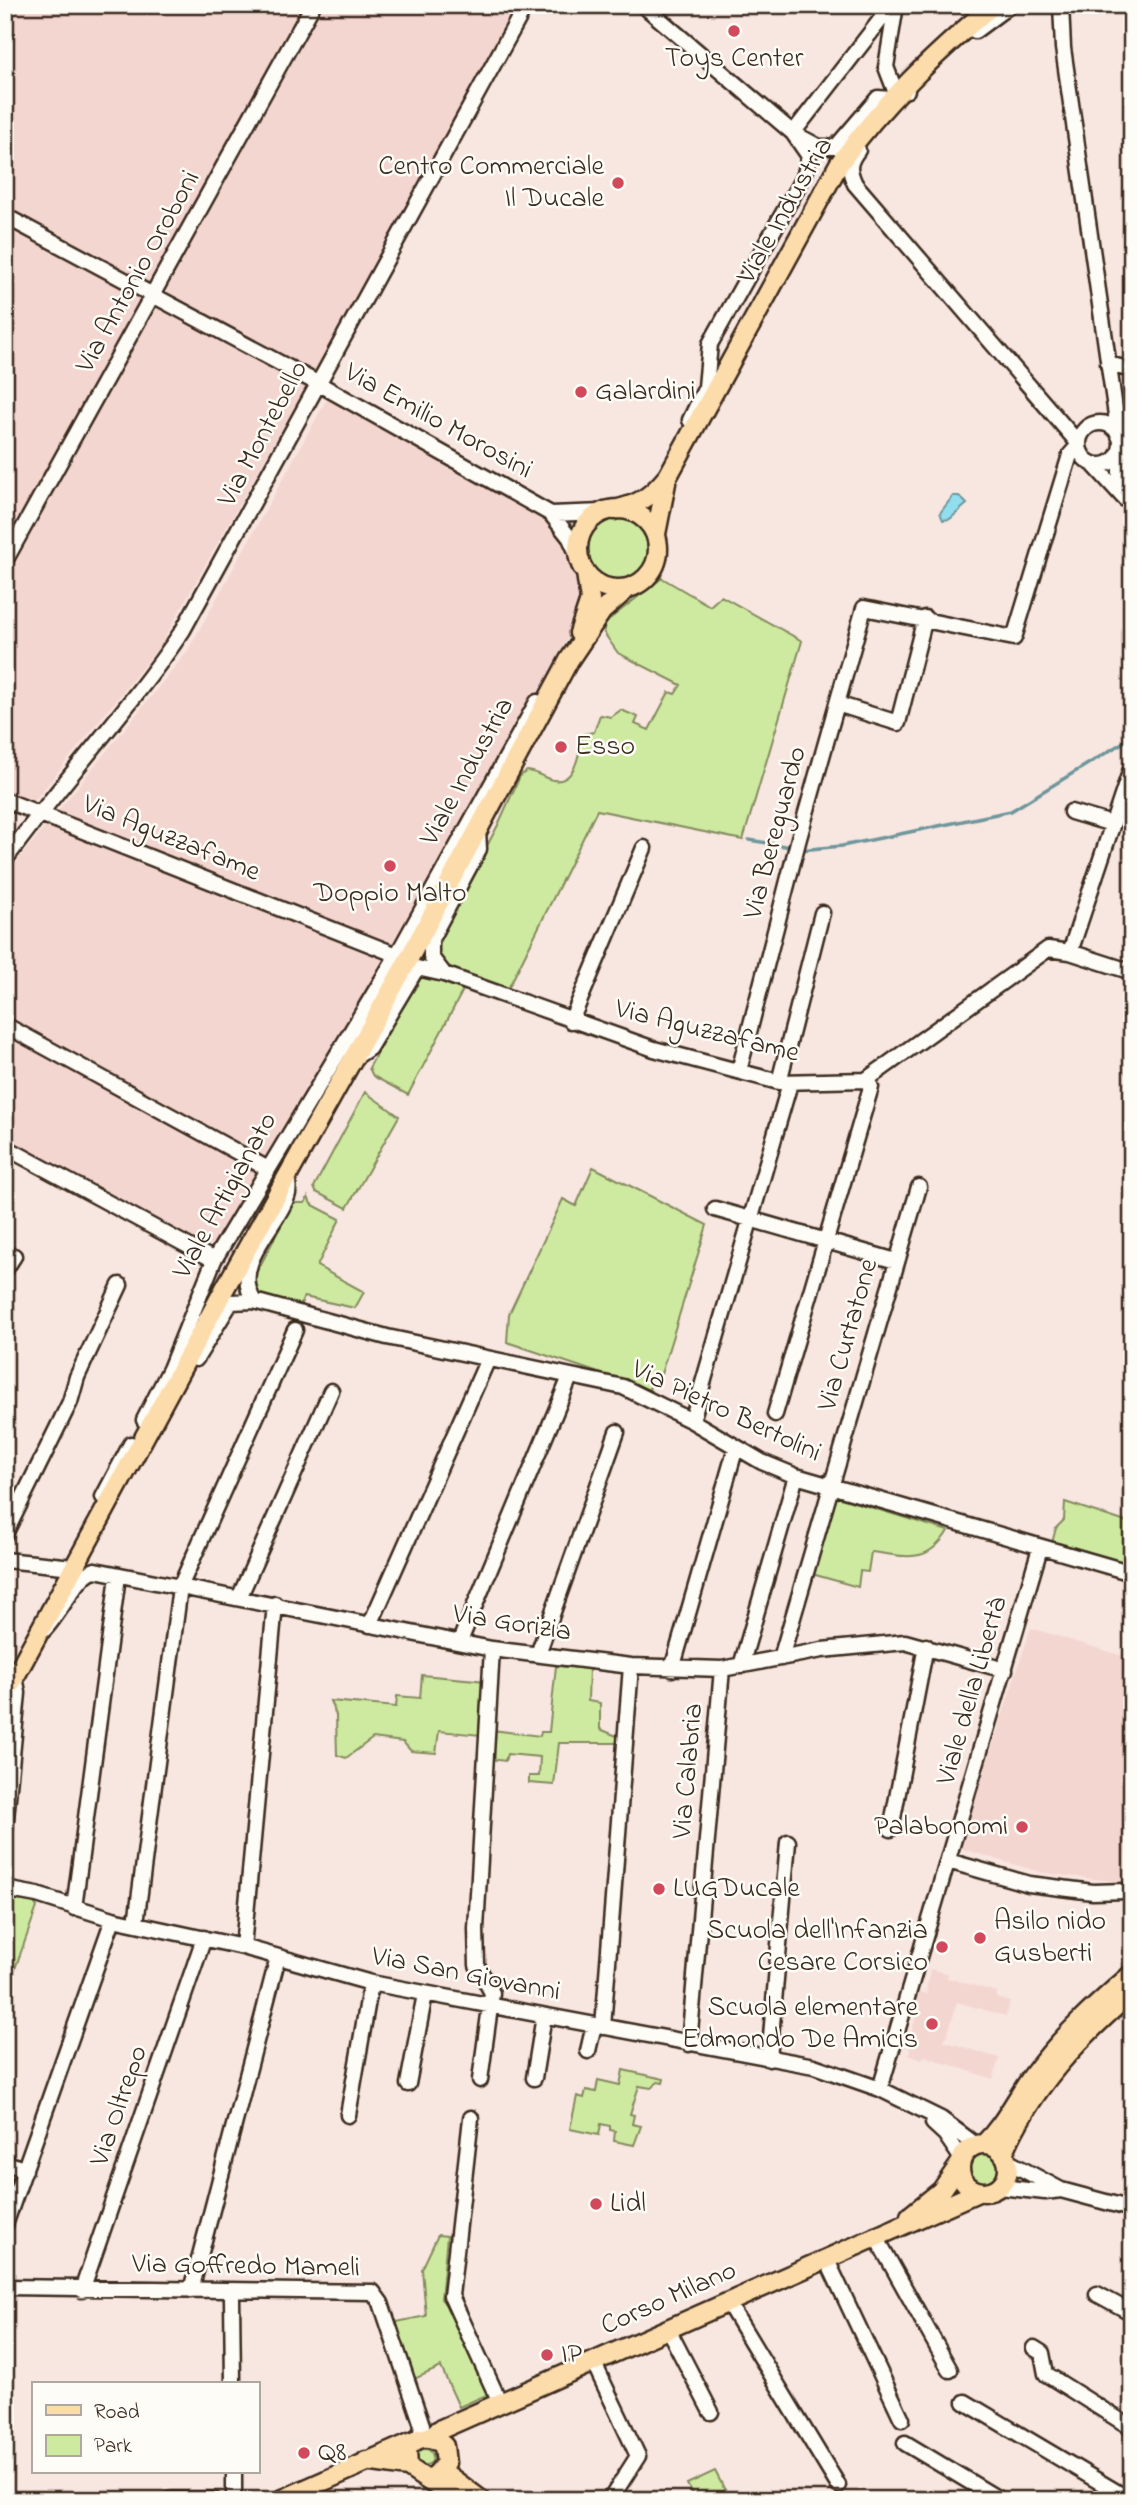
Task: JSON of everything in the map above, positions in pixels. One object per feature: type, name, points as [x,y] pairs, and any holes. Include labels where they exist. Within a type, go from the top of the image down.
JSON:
[{"type":"main road","name":"Viale Industria","points":[[569,660],[586,615],[590,592],[579,545],[583,532],[591,520],[608,511],[636,505],[651,498],[668,476],[839,164],[893,96],[932,57],[993,5]]},
{"type":"main road","name":"Viale Industria","points":[[402,959],[478,830],[569,660],[602,611],[628,588],[642,582],[656,564],[659,549],[656,534],[668,476]]},
{"type":"main road","points":[[608,511],[628,511],[642,517],[656,534]]},
{"type":"main road","points":[[583,566],[605,587],[628,588]]},
{"type":"main road","name":"Viale Artigianato","points":[[5,1695],[352,1059],[402,959]]},
{"type":"main road","points":[[1132,1974],[1066,2034],[1027,2084],[1004,2122],[961,2162],[964,2181],[978,2192],[990,2192],[1000,2187],[1008,2175],[1005,2157],[1022,2115],[1045,2080],[1076,2042],[1132,1992]]},
{"type":"main road","points":[[980,2145],[995,2147],[1005,2157]]},
{"type":"main road","name":"Corso Milano","points":[[901,2224],[941,2191],[961,2162]]},
{"type":"main road","name":"Corso Milano","points":[[408,2467],[405,2458],[426,2441],[458,2422],[875,2235],[922,2219],[978,2192]]},
{"type":"main road","points":[[281,2500],[366,2461],[426,2441]]},
{"type":"main road","name":"Corso Milano","points":[[426,2441],[446,2463],[442,2471]]},
{"type":"main road","points":[[366,2461],[408,2467],[415,2475],[459,2500]]},
{"type":"main road","points":[[424,2478],[434,2477],[442,2471],[481,2500]]},
{"type":"street","name":"Via Antonio Oroboni","points":[[5,561],[313,5]]},
{"type":"street","name":"Via Montebello","points":[[5,860],[39,813],[163,660],[183,630],[526,5]]},
{"type":"street","points":[[643,5],[793,133],[819,147],[836,147],[878,99],[912,88],[981,26],[1010,5]]},
{"type":"street","points":[[793,133],[894,5]]},
{"type":"street","points":[[893,96],[886,67],[894,5]]},
{"type":"street","points":[[837,704],[898,723],[925,618],[1014,638],[1070,455],[1078,445],[1081,433],[1094,424],[1107,407],[1108,364],[1057,8]]},
{"type":"street","points":[[867,126],[866,139],[850,160],[849,170],[855,184],[1057,418],[1090,463],[1132,506]]},
{"type":"street","points":[[668,476],[676,447],[706,387],[710,344],[804,174],[809,156],[793,133]]},
{"type":"street","points":[[746,333],[765,316],[837,186],[855,184]]},
{"type":"street","name":"Via Emilio Morosini","points":[[5,216],[319,384],[551,514],[563,527],[583,566]]},
{"type":"street","points":[[1108,364],[1132,370]]},
{"type":"street","points":[[1109,385],[1120,442],[1120,478],[1132,506]]},
{"type":"street","points":[[1057,418],[1077,424],[1111,426],[1120,442],[1113,461],[1090,463],[1065,476]]},
{"type":"street","name":"Via Emilio Morosini","points":[[551,514],[608,511]]},
{"type":"street","name":"Via Bereguardo","points":[[739,1071],[864,608],[925,618]]},
{"type":"street","name":"Viale Industria","points":[[402,959],[586,615]]},
{"type":"street","points":[[1070,952],[1130,772]]},
{"type":"street","name":"Via Aguzzafame","points":[[5,800],[402,959]]},
{"type":"street","points":[[1071,811],[1112,824]]},
{"type":"street","points":[[444,974],[432,957],[430,939],[479,849],[478,830]]},
{"type":"street","points":[[571,1021],[643,848]]},
{"type":"street","points":[[692,1421],[785,1082],[822,913]]},
{"type":"street","points":[[775,1414],[871,1087],[866,1080],[1048,949],[1070,952],[1132,972]]},
{"type":"street","name":"Viale Artigianato","points":[[85,1546],[87,1527],[170,1369],[214,1260],[268,1169],[402,959]]},
{"type":"street","name":"Via Aguzzafame","points":[[352,1059],[369,1048],[413,970],[421,968],[654,1049],[739,1071],[785,1082],[866,1080]]},
{"type":"street","points":[[5,1025],[268,1169]]},
{"type":"street","points":[[5,1147],[214,1260]]},
{"type":"street","points":[[163,1402],[176,1395],[231,1302],[254,1301],[247,1289],[248,1270],[289,1195],[288,1175]]},
{"type":"street","name":"Via Curtatone","points":[[781,1658],[919,1187]]},
{"type":"street","points":[[715,1209],[896,1261]]},
{"type":"street","points":[[5,1270],[14,1256]]},
{"type":"street","points":[[5,1534],[70,1402],[77,1377],[120,1285]]},
{"type":"street","name":"Via Pietro Bertolini","points":[[254,1301],[387,1337],[623,1387],[692,1421],[762,1462],[796,1476],[1132,1573]]},
{"type":"street","points":[[136,1923],[180,1587],[295,1331]]},
{"type":"street","points":[[370,1625],[488,1359]]},
{"type":"street","points":[[460,1641],[570,1377]]},
{"type":"street","points":[[239,1598],[331,1391]]},
{"type":"street","points":[[538,1654],[617,1432]]},
{"type":"street","points":[[672,1669],[736,1447]]},
{"type":"street","points":[[36,1637],[57,1618],[83,1574],[95,1570],[89,1561],[91,1553],[134,1474],[132,1458]]},
{"type":"street","points":[[741,1665],[796,1476]]},
{"type":"street","name":"Viale della Libertà","points":[[880,2089],[1040,1548]]},
{"type":"street","points":[[5,1560],[74,1567]]},
{"type":"street","name":"Via Gorizia","points":[[95,1570],[492,1649],[631,1666],[722,1669],[822,1650],[905,1642],[1005,1670]]},
{"type":"street","points":[[74,1908],[118,1576]]},
{"type":"street","points":[[243,1947],[275,1604]]},
{"type":"street","points":[[891,1829],[926,1646]]},
{"type":"street","points":[[480,2080],[488,2004],[492,1993],[477,1965],[475,1929],[492,1649]]},
{"type":"street","points":[[588,2051],[599,2026],[631,1666]]},
{"type":"street","name":"Via Calabria","points":[[689,2044],[722,1669]]},
{"type":"street","points":[[5,1829],[18,1693],[15,1676]]},
{"type":"street","points":[[769,2059],[788,1842]]},
{"type":"street","points":[[948,1861],[1029,1884],[1093,1892],[1126,1891]]},
{"type":"street","name":"Via San Giovanni","points":[[5,1889],[37,1895],[113,1919],[243,1947],[371,1983],[814,2066],[880,2089],[941,2119],[980,2145]]},
{"type":"street","points":[[5,2225],[113,1919]]},
{"type":"street","name":"Via Oltrepo","points":[[82,2290],[204,1938]]},
{"type":"street","points":[[191,2290],[278,1957]]},
{"type":"street","points":[[348,2115],[371,1983]]},
{"type":"street","points":[[408,2084],[425,1994]]},
{"type":"street","points":[[534,2078],[544,2016]]},
{"type":"street","name":"Via San Giovanni","points":[[916,2108],[945,2134],[961,2162]]},
{"type":"street","points":[[471,2118],[451,2296],[500,2403]]},
{"type":"street","points":[[1005,2157],[1061,2190],[1132,2209]]},
{"type":"street","points":[[5,2162],[25,2170]]},
{"type":"street","points":[[1000,2187],[1045,2192],[1061,2190]]},
{"type":"street","points":[[875,2235],[950,2370]]},
{"type":"street","points":[[826,2258],[902,2419]]},
{"type":"street","name":"Via Goffredo Mameli","points":[[5,2287],[373,2292],[381,2303],[426,2441]]},
{"type":"street","points":[[1097,2294],[1132,2313]]},
{"type":"street","points":[[232,2298],[233,2382]]},
{"type":"street","points":[[728,2303],[838,2485]]},
{"type":"street","points":[[668,2329],[711,2412]]},
{"type":"street","points":[[1034,2348],[1042,2353],[1046,2374],[1132,2428]]},
{"type":"street","points":[[593,2361],[638,2456],[610,2500]]},
{"type":"street","points":[[965,2402],[1130,2500]]},
{"type":"street","points":[[905,2443],[1000,2500]]},
{"type":"street","points":[[234,2474],[234,2500]]},
{"type":"street","points":[[169,2500],[214,2500]]},
{"type":"shaded area","points":[[5,5],[520,5],[160,646],[31,805],[5,795]]},
{"type":"shaded area","points":[[327,399],[554,521],[582,587],[581,614],[398,947],[220,1241],[205,1248],[5,1139],[5,876],[187,652]]},
{"type":"shaded area","points":[[1031,1628],[1132,1659],[1132,1816],[1120,1882],[1043,1873],[959,1848]]},
{"type":"shaded area","points":[[5,1639],[19,1641],[5,1667]]},
{"type":"shaded area","name":"Scuola elementare Edmondo De Amicis","points":[[930,1969],[948,1974],[947,1978],[997,1992],[996,1998],[1010,2002],[1006,2016],[957,2002],[947,2037],[943,2041],[999,2058],[993,2079],[924,2056],[922,2059],[909,2055],[910,2048],[902,2045],[906,2032],[911,2033],[919,2007],[915,2005],[918,1992],[926,1994]]},
{"type":"green space","points":[[618,518],[636,524],[644,532],[650,550],[644,568],[636,576],[618,582],[600,576],[592,568],[586,550],[592,532],[600,524]]},
{"type":"green space","points":[[662,578],[710,606],[721,596],[802,641],[743,840],[597,810],[508,989],[449,969],[438,959],[436,942],[498,825],[520,776],[527,771],[549,779],[565,778],[575,766],[582,734],[594,732],[600,715],[611,717],[621,710],[638,717],[635,724],[649,730],[669,692],[675,694],[681,685],[618,653],[604,633],[605,624],[611,618]]},
{"type":"green space","points":[[426,976],[463,990],[408,1095],[373,1076],[369,1068],[417,977]]},
{"type":"green space","points":[[365,1092],[399,1116],[347,1208],[316,1192],[314,1187]]},
{"type":"green space","points":[[593,1167],[707,1225],[661,1374],[654,1372],[649,1390],[507,1342],[509,1314],[563,1199],[576,1206]]},
{"type":"green space","points":[[308,1197],[311,1204],[340,1219],[317,1266],[364,1292],[355,1308],[304,1297],[298,1310],[261,1300],[251,1283],[293,1203],[305,1203]]},
{"type":"green space","points":[[834,1496],[948,1531],[940,1542],[924,1554],[906,1556],[871,1552],[868,1572],[860,1571],[858,1587],[812,1574]]},
{"type":"green space","points":[[1065,1502],[1132,1524],[1132,1567],[1052,1543],[1056,1528],[1064,1520]]},
{"type":"green space","points":[[556,1666],[589,1668],[588,1701],[600,1703],[600,1729],[619,1737],[619,1743],[559,1743],[554,1785],[529,1783],[529,1776],[539,1776],[540,1757],[507,1754],[505,1761],[491,1759],[492,1730],[540,1736],[541,1732],[549,1732]]},
{"type":"green space","points":[[422,1675],[486,1681],[481,1735],[439,1731],[436,1753],[411,1751],[403,1742],[373,1738],[346,1758],[337,1755],[336,1715],[330,1701],[396,1707],[397,1696],[420,1698]]},
{"type":"green space","points":[[5,1899],[33,1902],[37,1907],[5,1997]]},
{"type":"green space","points":[[623,2070],[664,2079],[663,2083],[658,2082],[651,2088],[639,2086],[630,2114],[634,2115],[632,2124],[641,2126],[634,2145],[614,2141],[615,2131],[610,2130],[610,2126],[601,2124],[599,2135],[570,2129],[577,2096],[584,2098],[586,2090],[596,2092],[598,2080],[620,2085]]},
{"type":"green space","points":[[984,2153],[995,2158],[1000,2169],[995,2180],[984,2185],[973,2180],[968,2169],[973,2158]]},
{"type":"green space","points":[[438,2235],[447,2236],[441,2299],[451,2311],[491,2393],[459,2407],[441,2367],[412,2380],[392,2323],[426,2316],[422,2269]]},
{"type":"green space","points":[[425,2449],[433,2457],[425,2465],[417,2457]]},
{"type":"green space","points":[[715,2471],[730,2500],[695,2500],[687,2484]]},
{"type":"water","points":[[953,496],[959,496],[967,504],[950,519],[943,520],[940,513]]},
{"type":"waterway","points":[[800,850],[842,846],[1011,811],[1132,737]]},
{"type":"waterway","points":[[749,840],[791,847]]},
{"type":"place","name":"Toys Center","points":[[734,31]]},
{"type":"place","name":"Centro Commerciale Il Ducale","points":[[618,183]]},
{"type":"place","name":"Galardini","points":[[581,392]]},
{"type":"place","name":"Esso","points":[[561,747]]},
{"type":"place","name":"Doppio Malto","points":[[390,866]]},
{"type":"place","name":"Palabonomi","points":[[1022,1827]]},
{"type":"place","name":"LUGDucale","points":[[659,1889]]},
{"type":"place","name":"Asilo nido Gusberti","points":[[980,1938]]},
{"type":"place","name":"Scuola dell'Infanzia Cesare Corsico","points":[[942,1947]]},
{"type":"place","name":"Scuola elementare Edmondo De Amicis","points":[[932,2024]]},
{"type":"place","name":"Lidl","points":[[596,2204]]},
{"type":"place","name":"IP","points":[[547,2355]]},
{"type":"place","name":"Q8","points":[[304,2453]]}]
